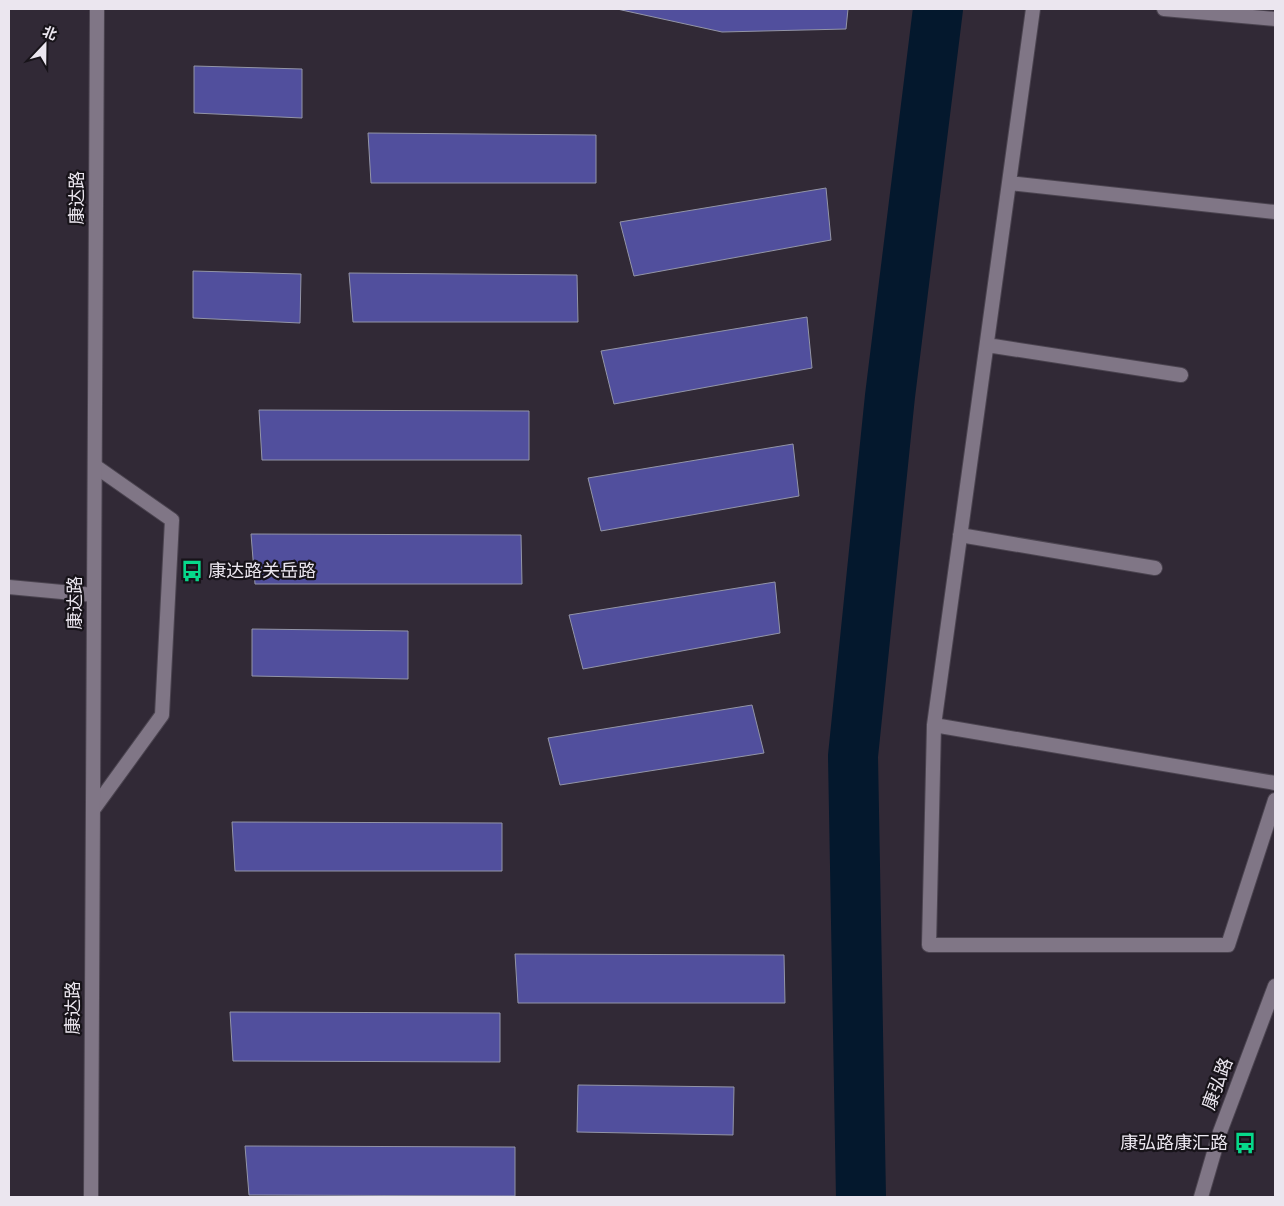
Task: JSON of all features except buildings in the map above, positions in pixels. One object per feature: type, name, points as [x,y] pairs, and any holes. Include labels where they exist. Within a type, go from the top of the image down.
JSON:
[{"type":"street","name":"康达路","points":[[91,1197],[97,9]]},
{"type":"street","points":[[1033,9],[934,725],[928,945],[1228,946],[1275,800]]},
{"type":"street","points":[[1164,9],[1275,19]]},
{"type":"street","points":[[1009,183],[1275,212]]},
{"type":"street","points":[[986,345],[1181,375]]},
{"type":"street","points":[[93,810],[162,716],[172,520],[94,466]]},
{"type":"street","points":[[960,535],[1155,568]]},
{"type":"street","points":[[9,587],[94,595]]},
{"type":"street","points":[[934,725],[1275,783]]},
{"type":"street","name":"康弘路","points":[[1201,1197],[1220,1132],[1275,986]]},
{"type":"waterway","points":[[861,1197],[853,756],[890,396],[938,9]]},
{"type":"place","name":"康达路关岳路","points":[[192,571]]},
{"type":"place","name":"康弘路康汇路","points":[[1245,1143]]}]
